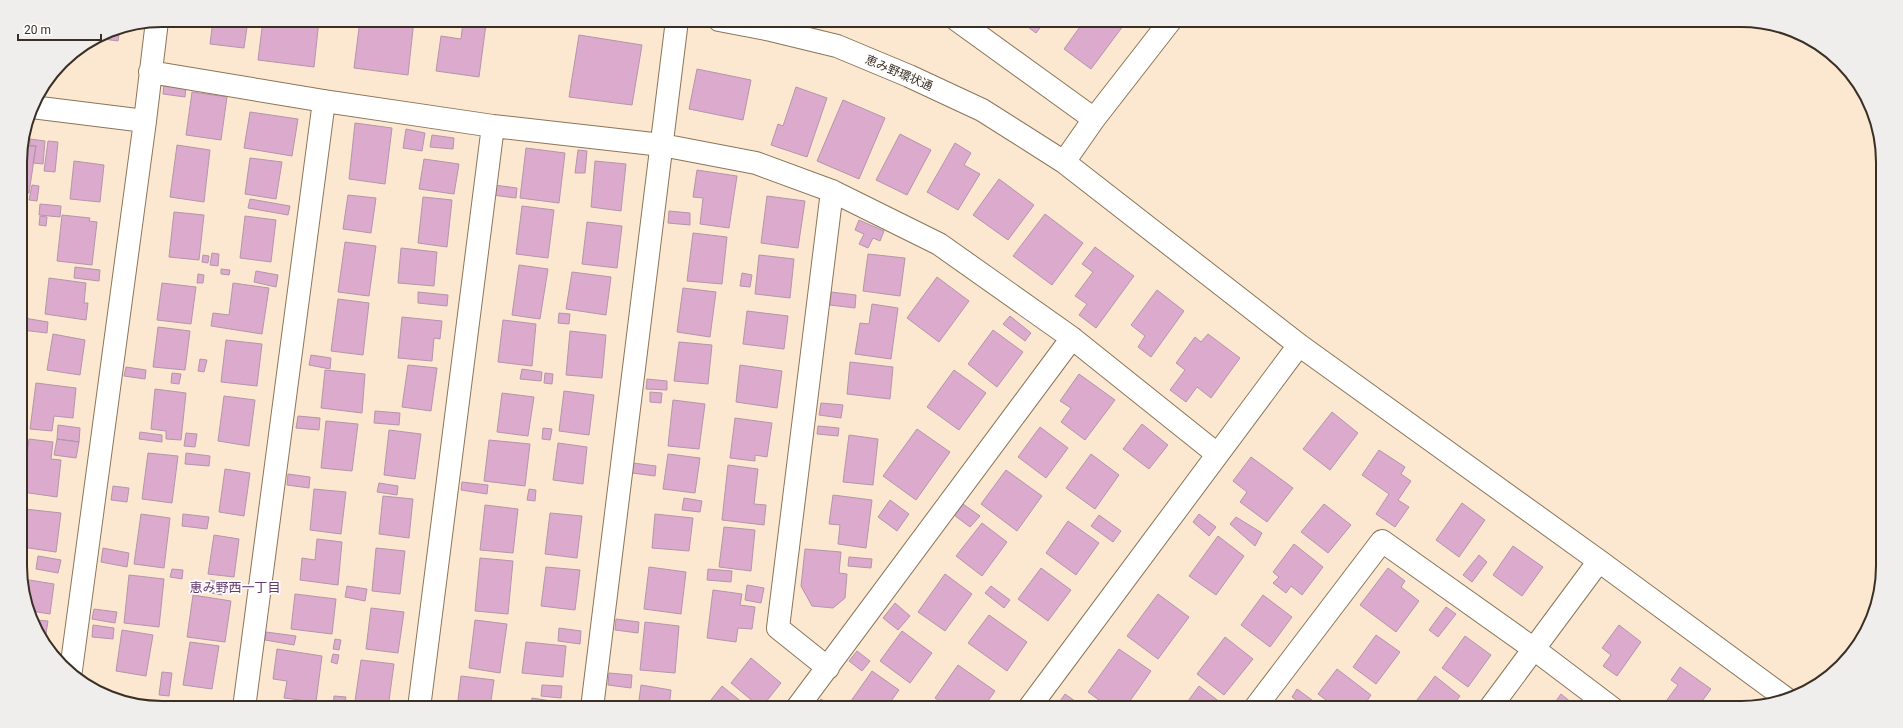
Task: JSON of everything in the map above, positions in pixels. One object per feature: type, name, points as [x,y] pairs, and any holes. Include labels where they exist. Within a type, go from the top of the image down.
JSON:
[{"type":"street","points":[[71,666],[145,121],[156,27]]},
{"type":"street","points":[[593,701],[675,27]]},
{"type":"street","name":"恵み野環状通","points":[[755,27],[837,46],[902,73],[982,110],[1064,162],[1299,344],[1781,695]]},
{"type":"street","points":[[967,27],[1094,119]]},
{"type":"street","points":[[1064,162],[1094,119],[1166,27]]},
{"type":"street","points":[[150,72],[324,102],[493,126],[662,145],[756,163],[832,191],[939,244],[1072,338],[1217,454]]},
{"type":"street","points":[[245,701],[324,102]]},
{"type":"street","points":[[38,108],[145,121]]},
{"type":"street","points":[[420,701],[493,126]]},
{"type":"street","points":[[828,668],[778,628],[832,191]]},
{"type":"street","points":[[802,701],[1072,338]]},
{"type":"street","points":[[1034,701],[1299,344]]},
{"type":"street","points":[[1260,701],[1382,541],[1534,649],[1603,701]]},
{"type":"street","points":[[1495,701],[1599,561]]},
{"type":"building","points":[[212,27],[247,27],[244,48],[210,44]]},
{"type":"building","points":[[262,27],[318,27],[314,67],[258,60]]},
{"type":"building","points":[[359,27],[413,27],[408,75],[354,68]]},
{"type":"building","points":[[462,27],[486,27],[479,77],[436,71],[441,36],[461,39]]},
{"type":"building","points":[[1028,27],[1041,27],[1036,33]]},
{"type":"building","points":[[1080,27],[1122,27],[1091,69],[1064,49]]},
{"type":"building","points":[[119,34],[118,41],[105,39]]},
{"type":"building","points":[[579,35],[642,45],[632,105],[569,97]]},
{"type":"building","points":[[697,69],[751,80],[743,120],[689,109]]},
{"type":"building","points":[[164,83],[186,86],[185,97],[163,94]]},
{"type":"building","points":[[796,87],[827,98],[807,157],[771,145],[778,124],[783,126]]},
{"type":"building","points":[[192,92],[227,97],[221,140],[186,135]]},
{"type":"building","points":[[843,100],[885,118],[859,179],[817,161]]},
{"type":"building","points":[[250,112],[298,119],[292,156],[244,148]]},
{"type":"building","points":[[355,123],[392,128],[385,184],[349,179]]},
{"type":"building","points":[[406,129],[425,133],[422,151],[403,148]]},
{"type":"building","points":[[900,134],[931,150],[907,195],[876,180]]},
{"type":"building","points":[[432,135],[454,138],[453,149],[430,147]]},
{"type":"building","points":[[30,139],[45,141],[43,164],[33,163],[36,146],[30,146]]},
{"type":"building","points":[[48,141],[58,142],[55,172],[44,171]]},
{"type":"building","points":[[955,143],[971,153],[964,165],[980,174],[958,210],[927,192]]},
{"type":"building","points":[[28,145],[36,146],[29,193],[27,193]]},
{"type":"building","points":[[177,145],[210,150],[204,202],[170,197]]},
{"type":"building","points":[[526,148],[565,153],[559,203],[520,198]]},
{"type":"building","points":[[578,150],[587,151],[585,173],[575,173]]},
{"type":"building","points":[[250,158],[282,162],[276,199],[245,194]]},
{"type":"building","points":[[424,159],[459,164],[454,194],[419,189]]},
{"type":"building","points":[[74,161],[104,165],[100,202],[70,199]]},
{"type":"building","points":[[595,161],[626,164],[621,211],[591,207]]},
{"type":"building","points":[[697,170],[737,176],[729,228],[700,224],[703,198],[693,197]]},
{"type":"building","points":[[999,179],[1034,205],[1008,240],[973,215]]},
{"type":"building","points":[[32,185],[39,186],[37,201],[29,200]]},
{"type":"building","points":[[494,185],[517,188],[516,198],[492,195]]},
{"type":"building","points":[[348,195],[376,198],[371,233],[343,229]]},
{"type":"building","points":[[767,196],[805,201],[798,248],[761,243]]},
{"type":"building","points":[[423,197],[452,200],[447,247],[418,243]]},
{"type":"building","points":[[250,199],[290,206],[288,215],[248,208]]},
{"type":"building","points":[[40,204],[61,206],[60,217],[39,215]]},
{"type":"building","points":[[522,206],[554,210],[548,258],[516,254]]},
{"type":"building","points":[[669,211],[690,213],[690,225],[668,223]]},
{"type":"building","points":[[174,212],[204,215],[199,260],[169,257]]},
{"type":"building","points":[[1045,214],[1083,243],[1052,285],[1013,256]]},
{"type":"building","points":[[62,215],[90,218],[89,221],[97,222],[92,265],[57,261]]},
{"type":"building","points":[[40,216],[47,217],[46,226],[39,225]]},
{"type":"building","points":[[245,216],[276,220],[271,262],[240,258]]},
{"type":"building","points":[[859,220],[884,231],[880,241],[873,238],[868,248],[859,244],[864,234],[855,230]]},
{"type":"building","points":[[587,222],[622,226],[617,268],[582,264]]},
{"type":"building","points":[[693,233],[727,237],[722,284],[687,281]]},
{"type":"building","points":[[345,242],[376,246],[369,296],[338,292]]},
{"type":"building","points":[[1095,247],[1134,276],[1096,328],[1079,315],[1087,304],[1075,296],[1093,272],[1082,264]]},
{"type":"building","points":[[401,248],[437,252],[434,286],[398,283]]},
{"type":"building","points":[[212,253],[219,254],[218,266],[210,265]]},
{"type":"building","points":[[868,254],[905,258],[900,296],[863,291]]},
{"type":"building","points":[[203,255],[209,256],[208,263],[202,262]]},
{"type":"building","points":[[759,255],[794,259],[790,298],[755,294]]},
{"type":"building","points":[[519,265],[548,269],[540,319],[512,315]]},
{"type":"building","points":[[75,267],[100,270],[99,281],[74,278]]},
{"type":"building","points":[[221,269],[230,270],[229,275],[221,274]]},
{"type":"building","points":[[256,271],[278,275],[276,287],[254,282]]},
{"type":"building","points":[[572,272],[611,277],[606,315],[566,309]]},
{"type":"building","points":[[742,273],[752,275],[750,287],[740,286]]},
{"type":"building","points":[[198,274],[204,275],[203,283],[197,283]]},
{"type":"building","points":[[937,277],[969,301],[939,342],[907,318]]},
{"type":"building","points":[[49,278],[86,283],[84,303],[88,303],[86,320],[45,314]]},
{"type":"building","points":[[162,283],[196,287],[191,324],[157,320]]},
{"type":"building","points":[[233,283],[269,288],[262,334],[211,326],[213,313],[229,315]]},
{"type":"building","points":[[683,288],[716,292],[710,337],[677,332]]},
{"type":"building","points":[[1157,290],[1184,311],[1151,357],[1138,347],[1145,336],[1131,325]]},
{"type":"building","points":[[418,292],[448,295],[447,306],[418,303]]},
{"type":"building","points":[[831,292],[856,295],[855,308],[830,305]]},
{"type":"building","points":[[338,299],[369,303],[363,355],[331,351]]},
{"type":"building","points":[[872,304],[898,308],[891,359],[855,354],[860,323],[869,324]]},
{"type":"building","points":[[747,311],[788,316],[784,349],[743,344]]},
{"type":"building","points":[[559,313],[570,314],[569,324],[558,323]]},
{"type":"building","points":[[1010,316],[1031,333],[1025,341],[1003,324]]},
{"type":"building","points":[[402,317],[442,321],[440,339],[434,338],[432,361],[398,358]]},
{"type":"building","points":[[27,318],[48,322],[47,333],[27,331]]},
{"type":"building","points":[[503,320],[536,324],[532,366],[498,362]]},
{"type":"building","points":[[158,327],[190,331],[185,370],[153,367]]},
{"type":"building","points":[[993,330],[1023,352],[997,387],[968,364]]},
{"type":"building","points":[[570,331],[606,335],[602,378],[566,375]]},
{"type":"building","points":[[53,334],[85,340],[80,375],[47,370]]},
{"type":"building","points":[[1208,334],[1240,358],[1211,398],[1197,387],[1186,402],[1170,390],[1185,370],[1176,363],[1195,337],[1201,342]]},
{"type":"building","points":[[226,340],[262,344],[257,386],[221,382]]},
{"type":"building","points":[[679,342],[712,345],[708,384],[674,381]]},
{"type":"building","points":[[311,355],[331,358],[330,369],[309,365]]},
{"type":"building","points":[[200,359],[207,360],[204,372],[198,371]]},
{"type":"building","points":[[850,362],[893,367],[890,399],[847,394]]},
{"type":"building","points":[[408,365],[437,368],[431,411],[402,407]]},
{"type":"building","points":[[740,365],[782,371],[777,408],[736,402]]},
{"type":"building","points":[[126,367],[146,370],[145,379],[124,376]]},
{"type":"building","points":[[522,369],[542,372],[541,381],[520,379]]},
{"type":"building","points":[[325,370],[365,374],[362,413],[321,408]]},
{"type":"building","points":[[954,370],[986,393],[959,430],[927,407]]},
{"type":"building","points":[[172,373],[181,374],[179,384],[171,383]]},
{"type":"building","points":[[545,373],[553,374],[552,384],[544,383]]},
{"type":"building","points":[[1079,374],[1115,400],[1085,440],[1061,422],[1071,408],[1060,401]]},
{"type":"building","points":[[647,379],[667,381],[667,390],[646,389]]},
{"type":"building","points":[[36,383],[76,388],[73,418],[54,416],[52,431],[30,429]]},
{"type":"building","points":[[155,389],[186,393],[181,440],[166,439],[166,431],[151,429]]},
{"type":"building","points":[[564,391],[594,395],[589,435],[559,431]]},
{"type":"building","points":[[650,392],[662,393],[661,403],[650,402]]},
{"type":"building","points":[[502,393],[534,397],[528,436],[497,432]]},
{"type":"building","points":[[224,396],[255,400],[249,446],[218,441]]},
{"type":"building","points":[[673,400],[705,404],[699,449],[668,446]]},
{"type":"building","points":[[821,403],[843,405],[841,418],[819,415]]},
{"type":"building","points":[[375,411],[400,413],[399,425],[374,423]]},
{"type":"building","points":[[1332,412],[1358,433],[1330,470],[1303,449]]},
{"type":"building","points":[[298,416],[320,418],[319,430],[296,428]]},
{"type":"building","points":[[735,418],[772,423],[767,457],[755,455],[755,461],[730,458]]},
{"type":"building","points":[[326,421],[358,424],[352,471],[321,468]]},
{"type":"building","points":[[1142,424],[1168,445],[1149,469],[1123,449]]},
{"type":"building","points":[[58,425],[80,428],[79,442],[57,439]]},
{"type":"building","points":[[818,426],[839,428],[838,436],[817,434]]},
{"type":"building","points":[[1040,427],[1068,448],[1046,478],[1018,457]]},
{"type":"building","points":[[543,428],[552,429],[550,440],[542,439]]},
{"type":"building","points":[[917,429],[950,452],[916,500],[883,476]]},
{"type":"building","points":[[389,430],[421,434],[415,479],[384,475]]},
{"type":"building","points":[[140,432],[162,435],[162,442],[139,439]]},
{"type":"building","points":[[186,433],[197,434],[195,447],[184,446]]},
{"type":"building","points":[[849,435],[878,439],[873,485],[843,482]]},
{"type":"building","points":[[29,439],[53,442],[51,459],[61,460],[57,497],[27,493],[27,454]]},
{"type":"building","points":[[57,439],[79,442],[76,458],[54,455]]},
{"type":"building","points":[[489,440],[530,444],[525,486],[484,481]]},
{"type":"building","points":[[558,443],[587,447],[583,484],[553,480]]},
{"type":"building","points":[[1379,450],[1405,467],[1401,474],[1411,481],[1398,500],[1409,507],[1395,527],[1376,514],[1389,494],[1362,475]]},
{"type":"building","points":[[148,453],[178,456],[172,503],[142,499]]},
{"type":"building","points":[[186,453],[210,456],[209,466],[185,464]]},
{"type":"building","points":[[668,454],[700,458],[695,493],[663,489]]},
{"type":"building","points":[[1091,454],[1119,475],[1095,509],[1066,488]]},
{"type":"building","points":[[1251,457],[1293,488],[1267,522],[1240,502],[1247,492],[1233,481]]},
{"type":"building","points":[[633,463],[656,466],[655,476],[632,473]]},
{"type":"building","points":[[728,465],[758,469],[754,504],[766,505],[764,525],[722,520]]},
{"type":"building","points":[[225,469],[250,473],[244,516],[219,512]]},
{"type":"building","points":[[1006,470],[1042,496],[1017,531],[981,504]]},
{"type":"building","points":[[288,474],[310,477],[309,488],[287,485]]},
{"type":"building","points":[[462,482],[488,485],[487,494],[461,490]]},
{"type":"building","points":[[379,483],[398,486],[397,495],[377,492]]},
{"type":"building","points":[[113,486],[129,488],[127,502],[111,500]]},
{"type":"building","points":[[314,489],[346,492],[341,534],[310,530]]},
{"type":"building","points":[[529,489],[536,490],[535,501],[527,500]]},
{"type":"building","points":[[833,495],[872,500],[866,548],[838,544],[840,525],[829,524]]},
{"type":"building","points":[[383,496],[413,499],[409,538],[379,534]]},
{"type":"building","points":[[684,498],[702,501],[700,512],[682,510]]},
{"type":"building","points":[[890,500],[909,514],[897,531],[878,517]]},
{"type":"building","points":[[1462,503],[1485,520],[1459,557],[1436,540]]},
{"type":"building","points":[[963,504],[980,516],[970,527],[954,515]]},
{"type":"building","points":[[1324,504],[1351,525],[1328,553],[1301,532]]},
{"type":"building","points":[[485,505],[518,509],[513,553],[480,550]]},
{"type":"building","points":[[27,509],[61,513],[56,552],[27,548]]},
{"type":"building","points":[[550,513],[582,516],[577,558],[545,554]]},
{"type":"building","points":[[141,514],[170,518],[164,568],[134,564]]},
{"type":"building","points":[[183,514],[209,517],[207,529],[182,526]]},
{"type":"building","points":[[655,514],[693,518],[689,551],[652,548]]},
{"type":"building","points":[[1199,514],[1216,527],[1209,536],[1193,522]]},
{"type":"building","points":[[1099,515],[1121,531],[1113,542],[1091,526]]},
{"type":"building","points":[[1236,517],[1262,533],[1255,546],[1230,524]]},
{"type":"building","points":[[1068,521],[1099,543],[1076,575],[1046,553]]},
{"type":"building","points":[[982,523],[1007,542],[982,576],[956,556]]},
{"type":"building","points":[[724,527],[755,530],[751,571],[719,567]]},
{"type":"building","points":[[214,535],[239,539],[234,577],[208,574]]},
{"type":"building","points":[[1218,536],[1244,556],[1216,595],[1189,576]]},
{"type":"building","points":[[317,539],[342,542],[338,585],[300,580],[302,558],[315,560]]},
{"type":"building","points":[[1294,544],[1323,567],[1302,595],[1291,586],[1286,593],[1273,583],[1279,577],[1273,572]]},
{"type":"building","points":[[1513,546],[1543,567],[1522,596],[1493,575]]},
{"type":"building","points":[[103,548],[129,553],[127,567],[101,562]]},
{"type":"building","points":[[376,548],[405,551],[400,594],[372,591]]},
{"type":"building","points":[[805,549],[841,552],[839,573],[847,574],[845,598],[833,608],[812,606],[801,586]]},
{"type":"building","points":[[1479,555],[1487,562],[1472,582],[1463,575]]},
{"type":"building","points":[[38,556],[61,560],[58,573],[36,569]]},
{"type":"building","points":[[849,557],[872,559],[871,568],[848,566]]},
{"type":"building","points":[[480,558],[513,561],[508,614],[475,611]]},
{"type":"building","points":[[546,567],[580,570],[575,610],[541,606]]},
{"type":"building","points":[[649,567],[686,572],[681,614],[644,609]]},
{"type":"building","points":[[1041,568],[1071,590],[1048,621],[1018,599]]},
{"type":"building","points":[[1388,568],[1405,581],[1401,587],[1419,601],[1396,632],[1360,605]]},
{"type":"building","points":[[172,569],[183,570],[182,579],[170,577]]},
{"type":"building","points":[[708,569],[732,571],[731,582],[707,580]]},
{"type":"building","points":[[945,574],[972,594],[945,631],[918,612]]},
{"type":"building","points":[[129,575],[164,579],[159,627],[124,623]]},
{"type":"building","points":[[28,580],[54,584],[50,614],[35,612]]},
{"type":"building","points":[[210,580],[224,583],[222,595],[207,592]]},
{"type":"building","points":[[747,585],[764,588],[761,603],[745,600]]},
{"type":"building","points":[[347,586],[367,589],[365,601],[345,597]]},
{"type":"building","points":[[991,586],[1010,600],[1004,608],[985,593]]},
{"type":"building","points":[[713,590],[742,594],[740,605],[755,607],[752,629],[738,628],[736,642],[707,638]]},
{"type":"building","points":[[295,594],[336,599],[332,634],[291,629]]},
{"type":"building","points":[[1158,594],[1189,617],[1158,659],[1127,636]]},
{"type":"building","points":[[193,595],[231,601],[225,642],[187,637]]},
{"type":"building","points":[[1263,595],[1292,617],[1270,647],[1241,625]]},
{"type":"building","points":[[895,603],[910,616],[898,630],[883,618]]},
{"type":"building","points":[[1446,607],[1456,614],[1438,637],[1429,630]]},
{"type":"building","points":[[371,608],[404,612],[398,653],[366,649]]},
{"type":"building","points":[[94,609],[117,612],[115,623],[92,619]]},
{"type":"building","points":[[989,615],[1027,642],[1007,671],[968,643]]},
{"type":"building","points":[[616,619],[639,622],[638,633],[615,630]]},
{"type":"building","points":[[38,620],[48,621],[46,634]]},
{"type":"building","points":[[475,620],[507,624],[500,673],[469,668]]},
{"type":"building","points":[[645,622],[679,626],[675,673],[640,670]]},
{"type":"building","points":[[93,625],[114,628],[113,639],[92,637]]},
{"type":"building","points":[[1619,625],[1641,642],[1617,676],[1603,666],[1611,655],[1602,648]]},
{"type":"building","points":[[559,628],[581,631],[580,644],[558,641]]},
{"type":"building","points":[[122,630],[153,635],[146,676],[116,671]]},
{"type":"building","points":[[902,631],[932,653],[910,683],[880,661]]},
{"type":"building","points":[[266,632],[296,636],[294,645],[265,640]]},
{"type":"building","points":[[1376,635],[1400,652],[1376,684],[1353,667]]},
{"type":"building","points":[[1465,636],[1491,655],[1468,687],[1442,668]]},
{"type":"building","points":[[1225,637],[1253,659],[1224,695],[1197,674]]},
{"type":"building","points":[[335,639],[341,640],[339,650],[333,649]]},
{"type":"building","points":[[190,642],[219,646],[212,689],[183,685]]},
{"type":"building","points":[[526,642],[566,646],[563,677],[522,673]]},
{"type":"building","points":[[277,649],[322,656],[316,701],[284,698],[287,681],[273,679]]},
{"type":"building","points":[[1119,649],[1151,671],[1130,701],[1100,701],[1088,692]]},
{"type":"building","points":[[857,651],[870,661],[862,671],[849,661]]},
{"type":"building","points":[[333,654],[339,655],[337,664],[331,662]]},
{"type":"building","points":[[751,658],[781,683],[767,701],[753,701],[731,683]]},
{"type":"building","points":[[361,660],[394,664],[389,701],[355,701]]},
{"type":"building","points":[[958,665],[995,691],[988,701],[940,701],[935,698]]},
{"type":"building","points":[[1680,667],[1711,689],[1702,701],[1666,701],[1678,685],[1671,680]]},
{"type":"building","points":[[1337,669],[1371,695],[1367,701],[1327,701],[1318,694]]},
{"type":"building","points":[[872,671],[899,690],[891,701],[851,701]]},
{"type":"building","points":[[162,672],[172,673],[169,696],[159,695]]},
{"type":"building","points":[[609,673],[632,675],[631,688],[608,685]]},
{"type":"building","points":[[461,676],[494,680],[491,701],[458,701]]},
{"type":"building","points":[[1435,676],[1460,696],[1456,701],[1416,701]]},
{"type":"building","points":[[542,685],[562,686],[561,698],[541,696]]},
{"type":"building","points":[[641,685],[671,690],[670,701],[639,701]]},
{"type":"building","points":[[722,686],[740,701],[710,701]]},
{"type":"building","points":[[1199,686],[1218,701],[1188,701]]},
{"type":"building","points":[[1297,689],[1313,701],[1297,701],[1292,697]]},
{"type":"building","points":[[1065,694],[1075,701],[1060,701]]},
{"type":"building","points":[[1561,694],[1570,701],[1556,701]]},
{"type":"building","points":[[334,696],[346,697],[345,701],[334,701]]},
{"type":"building","points":[[532,698],[551,701],[531,701]]},
{"type":"district","name":"恵み野西一丁目","points":[[235,587]]}]
